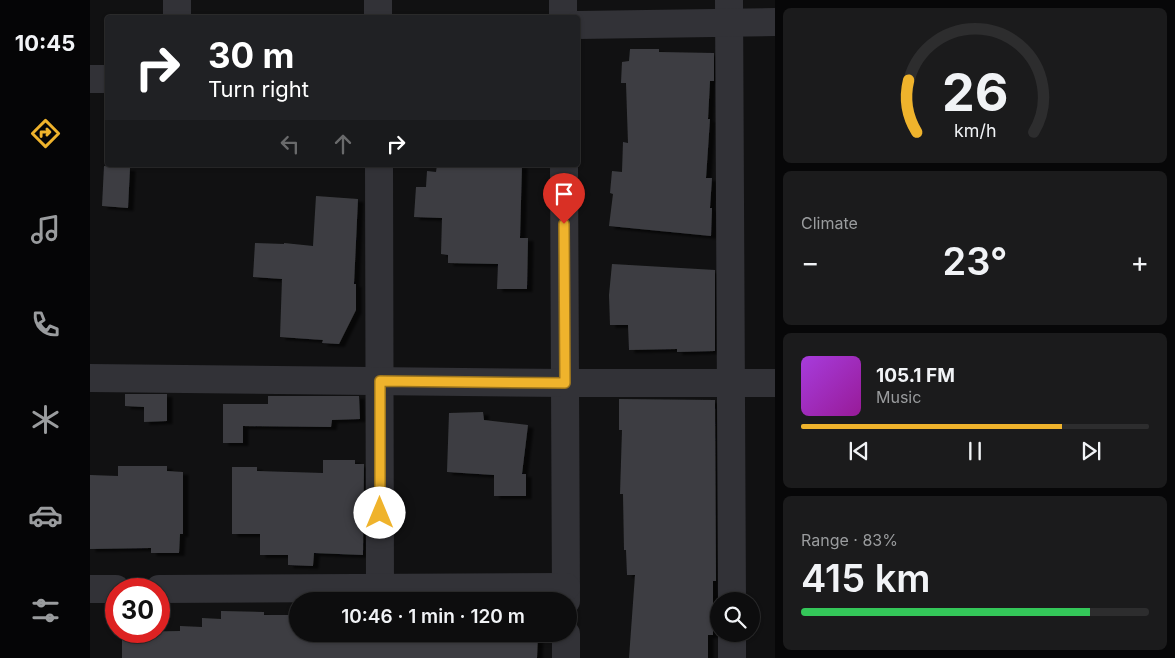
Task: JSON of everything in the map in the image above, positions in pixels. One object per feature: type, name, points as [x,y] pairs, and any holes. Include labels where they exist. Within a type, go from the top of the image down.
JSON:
[{"type":"street","points":[[177,0],[177,15]]},
{"type":"street","points":[[378,0],[378,15]]},
{"type":"street","points":[[563,0],[563,15]]},
{"type":"street","points":[[580,25],[729,11],[775,22]]},
{"type":"street","points":[[729,11],[732,592]]},
{"type":"street","points":[[90,79],[105,80]]},
{"type":"street","points":[[379,167],[380,588]]},
{"type":"street","points":[[564,167],[566,592]]},
{"type":"street","points":[[90,378],[565,383],[775,383]]},
{"type":"street","points":[[170,589],[380,588],[504,592]]},
{"type":"street","points":[[90,589],[105,589]]},
{"type":"street","points":[[566,642],[566,658]]},
{"type":"street","points":[[732,642],[732,658]]},
{"type":"building","points":[[630,49],[659,49],[659,52],[714,53],[714,81],[710,81],[708,119],[710,119],[706,178],[712,178],[711,236],[609,226],[613,194],[610,193],[612,171],[622,172],[623,142],[628,143],[626,83],[621,83],[622,62],[629,61]]},
{"type":"building","points":[[104,166],[130,168],[128,208],[102,206]]},
{"type":"building","points":[[437,167],[522,167],[520,238],[528,238],[527,289],[497,289],[498,264],[448,263],[448,255],[441,254],[442,218],[414,217],[416,187],[426,187],[427,171],[436,172]]},
{"type":"building","points":[[316,196],[358,199],[354,284],[356,284],[356,310],[339,344],[322,343],[323,340],[280,337],[282,279],[253,277],[255,243],[313,246]]},
{"type":"building","points":[[612,264],[715,270],[715,351],[677,352],[677,349],[629,350],[628,325],[610,325],[609,295]]},
{"type":"building","points":[[125,394],[167,394],[167,421],[144,422],[144,407],[125,406]]},
{"type":"building","points":[[268,396],[359,396],[360,419],[332,420],[331,427],[243,426],[243,443],[223,443],[223,404],[268,404]]},
{"type":"building","points":[[619,399],[715,400],[716,581],[713,581],[713,592],[710,592],[708,658],[629,658],[635,575],[627,575],[626,550],[624,550],[623,494],[620,494],[622,430],[619,430]]},
{"type":"building","points":[[483,412],[484,420],[528,425],[522,474],[526,474],[526,496],[494,496],[494,475],[447,472],[449,413]]},
{"type":"building","points":[[323,460],[355,460],[355,464],[364,464],[363,555],[314,553],[313,566],[288,565],[288,555],[260,555],[260,534],[232,534],[232,467],[257,467],[257,471],[323,473]]},
{"type":"building","points":[[118,466],[167,466],[167,471],[183,472],[183,534],[180,534],[179,553],[151,553],[151,548],[90,549],[90,475],[118,476]]},
{"type":"building","points":[[221,611],[264,612],[264,615],[289,615],[289,642],[538,642],[537,658],[122,658],[122,643],[170,643],[170,631],[180,631],[180,626],[202,627],[202,618],[221,619]]},
{"type":"route","points":[[380,513],[380,381],[565,383],[564,224]]}]
